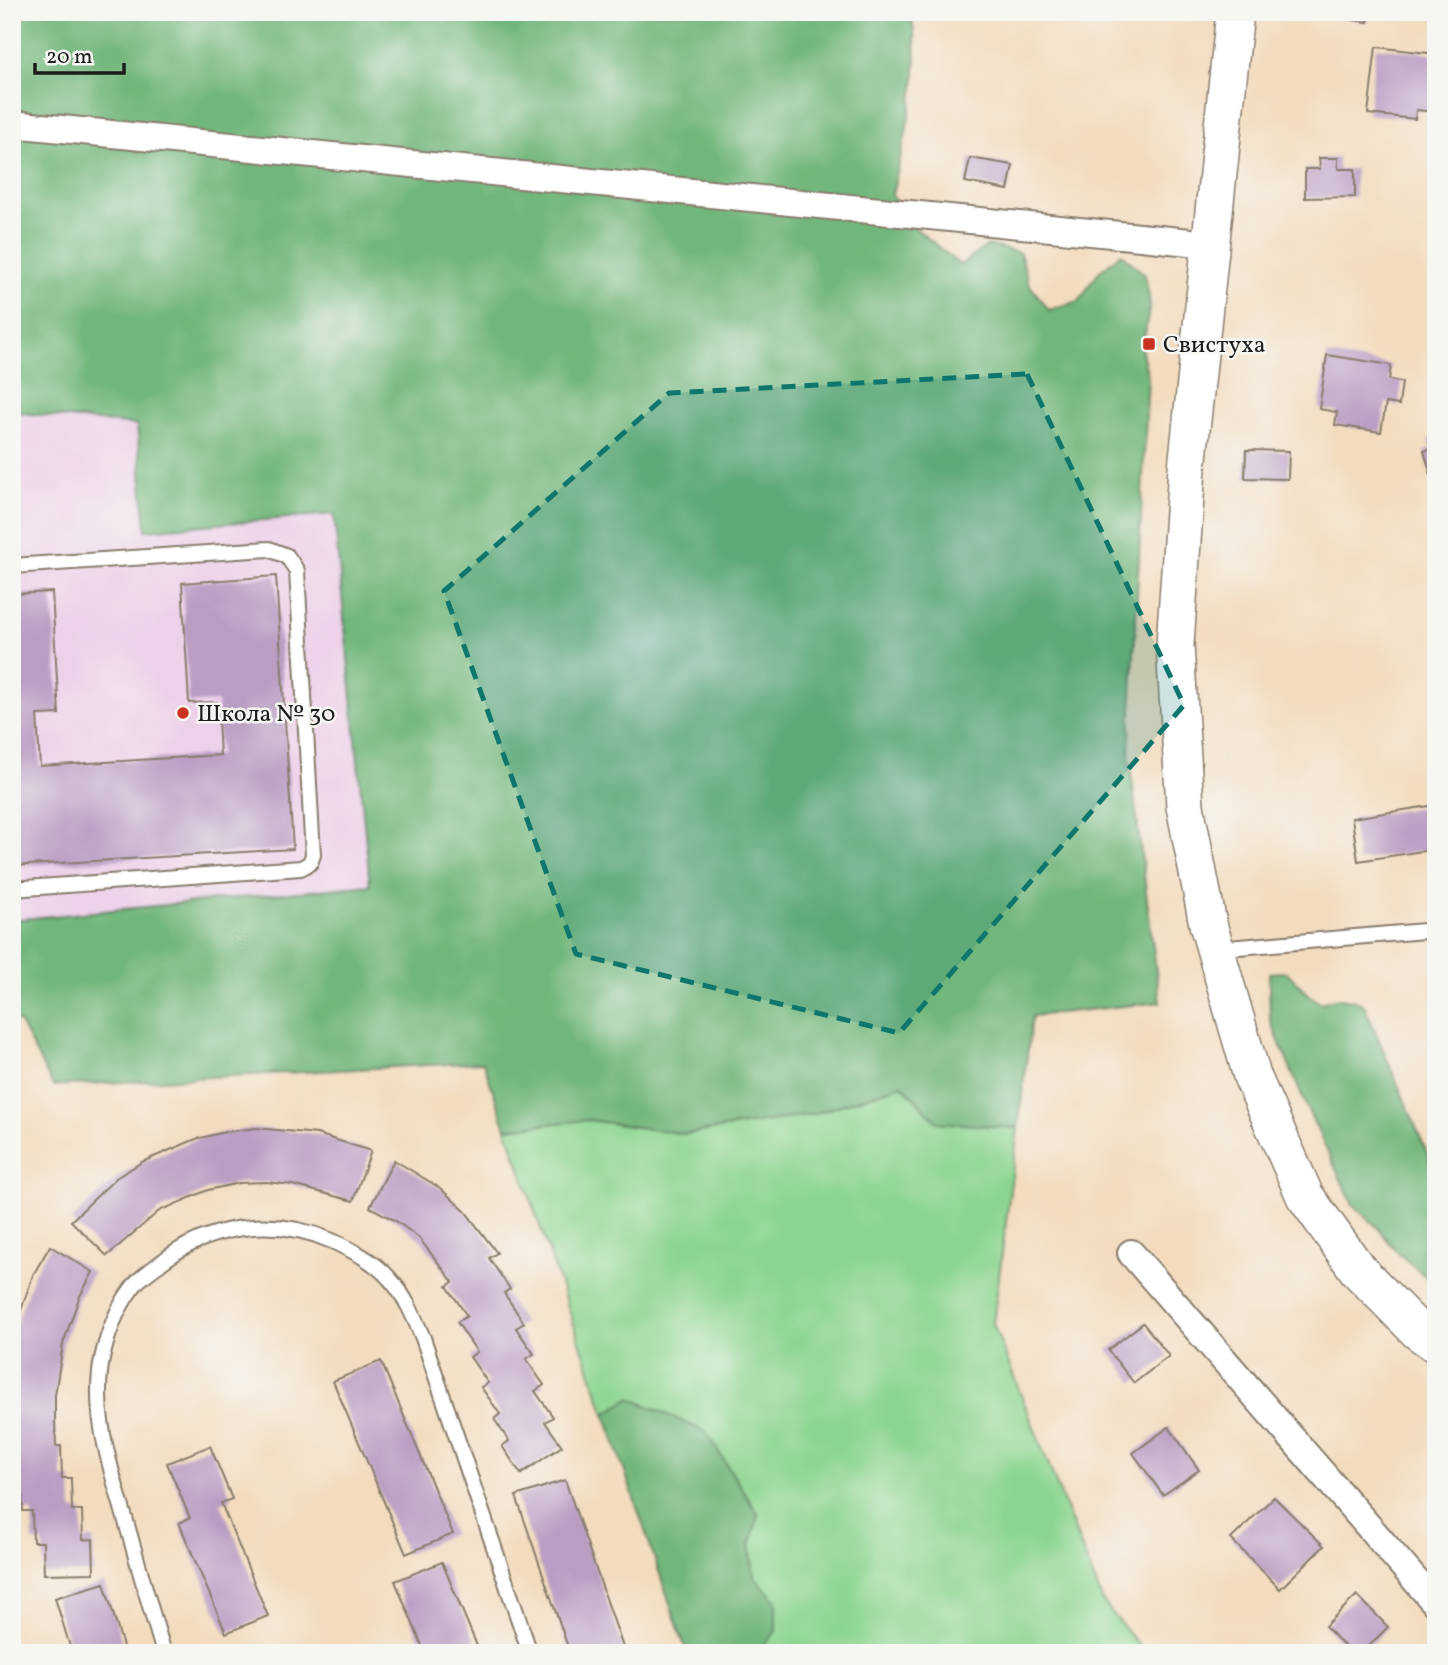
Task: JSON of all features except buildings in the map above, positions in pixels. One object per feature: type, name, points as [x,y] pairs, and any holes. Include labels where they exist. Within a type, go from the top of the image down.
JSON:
[{"type":"main road","points":[[1235,12],[1187,468],[1175,645],[1185,806],[1208,924],[1252,1076],[1305,1195],[1358,1270],[1418,1331],[1436,1344]]},
{"type":"street","points":[[12,124],[1210,244]]},
{"type":"street","points":[[1131,1253],[1436,1604]]},
{"type":"lane","points":[[12,566],[269,549],[287,556],[297,571],[313,855],[310,863],[301,868],[12,889]]},
{"type":"lane","points":[[1215,949],[1436,930]]},
{"type":"lane","points":[[164,1653],[106,1450],[99,1407],[102,1360],[115,1316],[137,1282],[171,1254],[209,1234],[249,1225],[286,1227],[320,1236],[356,1252],[389,1278],[408,1305],[423,1338],[530,1653]]},
{"type":"highlighted area","points":[[1027,374],[1184,705],[899,1033],[576,954],[444,591],[669,393]]},
{"type":"shaded area","name":"Школа № 30","points":[[12,412],[137,425],[147,530],[334,514],[370,886],[12,920]]},
{"type":"green space","points":[[12,12],[910,12],[916,57],[912,104],[892,195],[908,222],[960,265],[988,245],[1020,253],[1029,284],[1049,310],[1079,301],[1097,274],[1121,253],[1145,275],[1150,303],[1142,352],[1148,376],[1129,757],[1160,1002],[1032,1016],[1018,1128],[937,1122],[902,1085],[813,1114],[686,1134],[589,1120],[506,1128],[483,1062],[53,1086],[20,1023],[12,1017],[12,920],[370,885],[334,514],[146,530],[137,425],[12,412]]},
{"type":"green space","points":[[1286,972],[1321,1003],[1342,998],[1364,1005],[1430,1160],[1436,1168],[1436,1285],[1397,1252],[1377,1227],[1353,1205],[1307,1108],[1270,1020],[1269,973]]},
{"type":"green space","points":[[902,1085],[937,1122],[1018,1128],[993,1324],[1103,1602],[1145,1653],[755,1653],[776,1631],[776,1601],[754,1578],[750,1546],[758,1514],[630,1399],[605,1414],[506,1128],[589,1120],[686,1134],[813,1114]]},
{"type":"green space","points":[[630,1398],[706,1432],[758,1514],[750,1546],[754,1577],[776,1601],[776,1632],[755,1653],[687,1653],[605,1414]]},
{"type":"place","name":"Свистуха","points":[[1149,344]]},
{"type":"place","name":"Школа № 30","points":[[183,713]]}]
